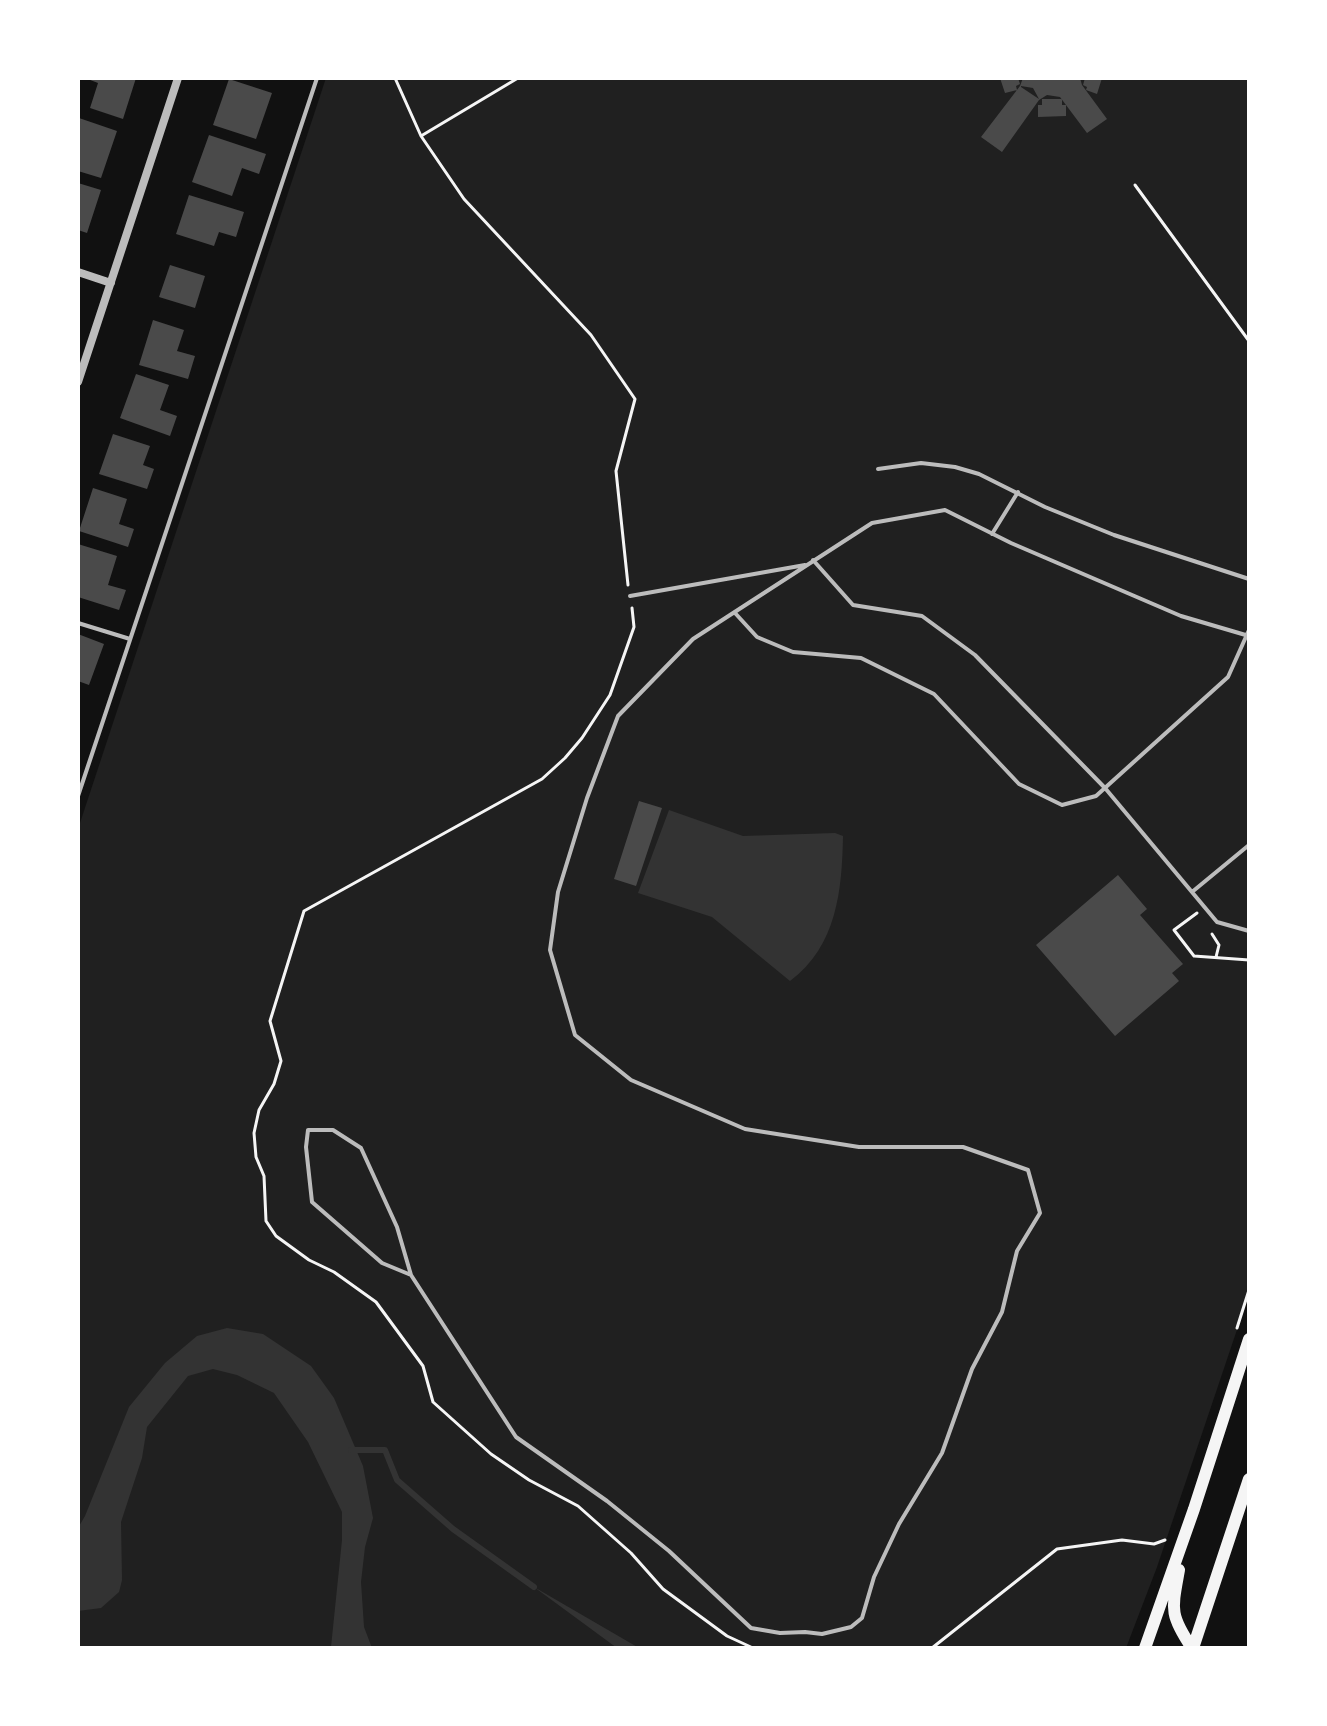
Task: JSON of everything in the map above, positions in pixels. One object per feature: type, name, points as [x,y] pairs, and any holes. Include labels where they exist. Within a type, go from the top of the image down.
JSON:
[{"type":"main road","points":[[1145,1648],[1249,1339]]},
{"type":"main road","points":[[1192,1648],[1243,1516],[1249,1479]]},
{"type":"main road","points":[[1192,1648],[1175,1624],[1173,1602],[1194,1509]]},
{"type":"street","points":[[78,382],[178,78]]},
{"type":"street","points":[[78,272],[111,283]]},
{"type":"lane","points":[[78,796],[317,78]]},
{"type":"lane","points":[[878,469],[921,463],[955,467],[979,474],[1045,507],[1114,535],[1249,579]]},
{"type":"lane","points":[[992,534],[1018,492]]},
{"type":"lane","points":[[411,1275],[382,1263],[312,1202],[306,1147],[308,1130],[333,1130],[361,1148],[397,1227],[411,1275],[516,1437],[607,1501],[669,1551],[751,1628],[780,1633],[822,1634],[851,1627],[862,1618],[874,1577],[899,1524],[942,1453],[972,1369],[1002,1312],[1017,1251],[1040,1213],[1028,1170],[963,1147],[859,1147],[745,1129],[631,1080],[575,1035],[550,950],[558,892],[587,798],[618,716],[693,639],[813,560],[872,523],[945,510],[992,534],[1181,616],[1248,634],[1228,677],[1096,796],[1062,805],[1019,784],[934,694],[861,658],[793,652],[757,637],[735,612]]},
{"type":"lane","points":[[813,560],[853,605],[922,616],[975,655],[1105,788],[1217,922],[1249,931]]},
{"type":"lane","points":[[630,596],[807,564]]},
{"type":"lane","points":[[78,623],[130,639]]},
{"type":"lane","points":[[1192,892],[1249,845]]},
{"type":"path","points":[[395,78],[421,136],[464,199],[591,335],[635,399],[616,471],[634,627],[610,695],[565,758],[542,779],[304,911],[270,1021],[281,1061],[274,1084],[259,1110],[254,1133],[256,1157],[264,1176],[266,1221],[276,1236],[376,1302],[423,1366],[433,1402],[503,1464],[578,1506],[631,1553],[663,1589],[727,1636],[753,1648]]},
{"type":"path","points":[[421,136],[518,78]]},
{"type":"path","points":[[1135,185],[1249,341]]},
{"type":"path","points":[[1199,912],[1174,930],[1194,956],[1249,960]]},
{"type":"path","points":[[1206,923],[1219,945],[1216,957]]},
{"type":"path","points":[[932,1648],[1057,1549],[1122,1540],[1154,1544],[1168,1539]]},
{"type":"shaded area","points":[[326,78],[1249,78],[1249,1294],[1157,1567],[1126,1648],[78,1648],[78,829]]},
{"type":"shaded area","points":[[669,810],[743,836],[835,833],[843,836],[841,877],[834,916],[818,951],[790,981],[712,917],[638,893]]},
{"type":"shaded area","points":[[227,1328],[263,1334],[311,1366],[334,1398],[363,1466],[373,1518],[365,1547],[361,1582],[364,1627],[372,1648],[331,1647],[342,1512],[308,1442],[274,1393],[237,1375],[213,1369],[188,1376],[147,1427],[142,1458],[121,1522],[122,1580],[119,1592],[101,1608],[78,1611],[78,1528],[129,1407],[165,1363],[197,1336]]},
{"type":"shaded area","points":[[534,1587],[639,1648],[617,1648]]},
{"type":"building","points":[[85,78],[136,78],[123,119],[90,108],[98,83]]},
{"type":"building","points":[[1000,78],[1018,78],[1020,84],[1016,86],[1017,90],[1005,93]]},
{"type":"building","points":[[1023,78],[1080,78],[1107,119],[1087,133],[1060,97],[1047,95],[1039,100],[1002,152],[981,137]],"holes":[[[1021,86],[1033,88],[1039,99]]]},
{"type":"building","points":[[1085,78],[1102,78],[1097,94],[1086,90],[1087,87],[1083,85]]},
{"type":"building","points":[[229,79],[272,93],[256,139],[213,125]]},
{"type":"building","points":[[1042,99],[1062,99],[1062,105],[1066,105],[1066,116],[1038,117],[1038,105],[1042,105]]},
{"type":"building","points":[[79,118],[117,131],[101,178],[78,171]]},
{"type":"building","points":[[209,135],[266,154],[259,174],[242,168],[232,196],[192,182]]},
{"type":"building","points":[[78,183],[101,190],[87,233],[78,230]]},
{"type":"building","points":[[189,195],[244,212],[236,237],[219,232],[214,246],[176,234]]},
{"type":"building","points":[[170,265],[205,276],[195,308],[159,297]]},
{"type":"building","points":[[153,320],[184,330],[177,351],[195,356],[188,379],[139,365]]},
{"type":"building","points":[[136,374],[169,385],[160,410],[177,416],[170,436],[120,418]]},
{"type":"building","points":[[113,434],[150,446],[143,465],[154,469],[147,489],[99,474]]},
{"type":"building","points":[[93,488],[127,499],[119,524],[134,529],[128,547],[79,531]]},
{"type":"building","points":[[78,544],[117,556],[108,585],[126,590],[119,610],[78,597]]},
{"type":"building","points":[[78,634],[104,644],[89,685],[78,681]]},
{"type":"building","points":[[639,801],[662,808],[636,886],[614,879]]},
{"type":"building","points":[[1118,875],[1147,909],[1140,915],[1183,964],[1172,973],[1179,981],[1115,1036],[1036,945]]},
{"type":"waterway","points":[[351,1450],[385,1450],[397,1480],[453,1529],[534,1587]]}]
